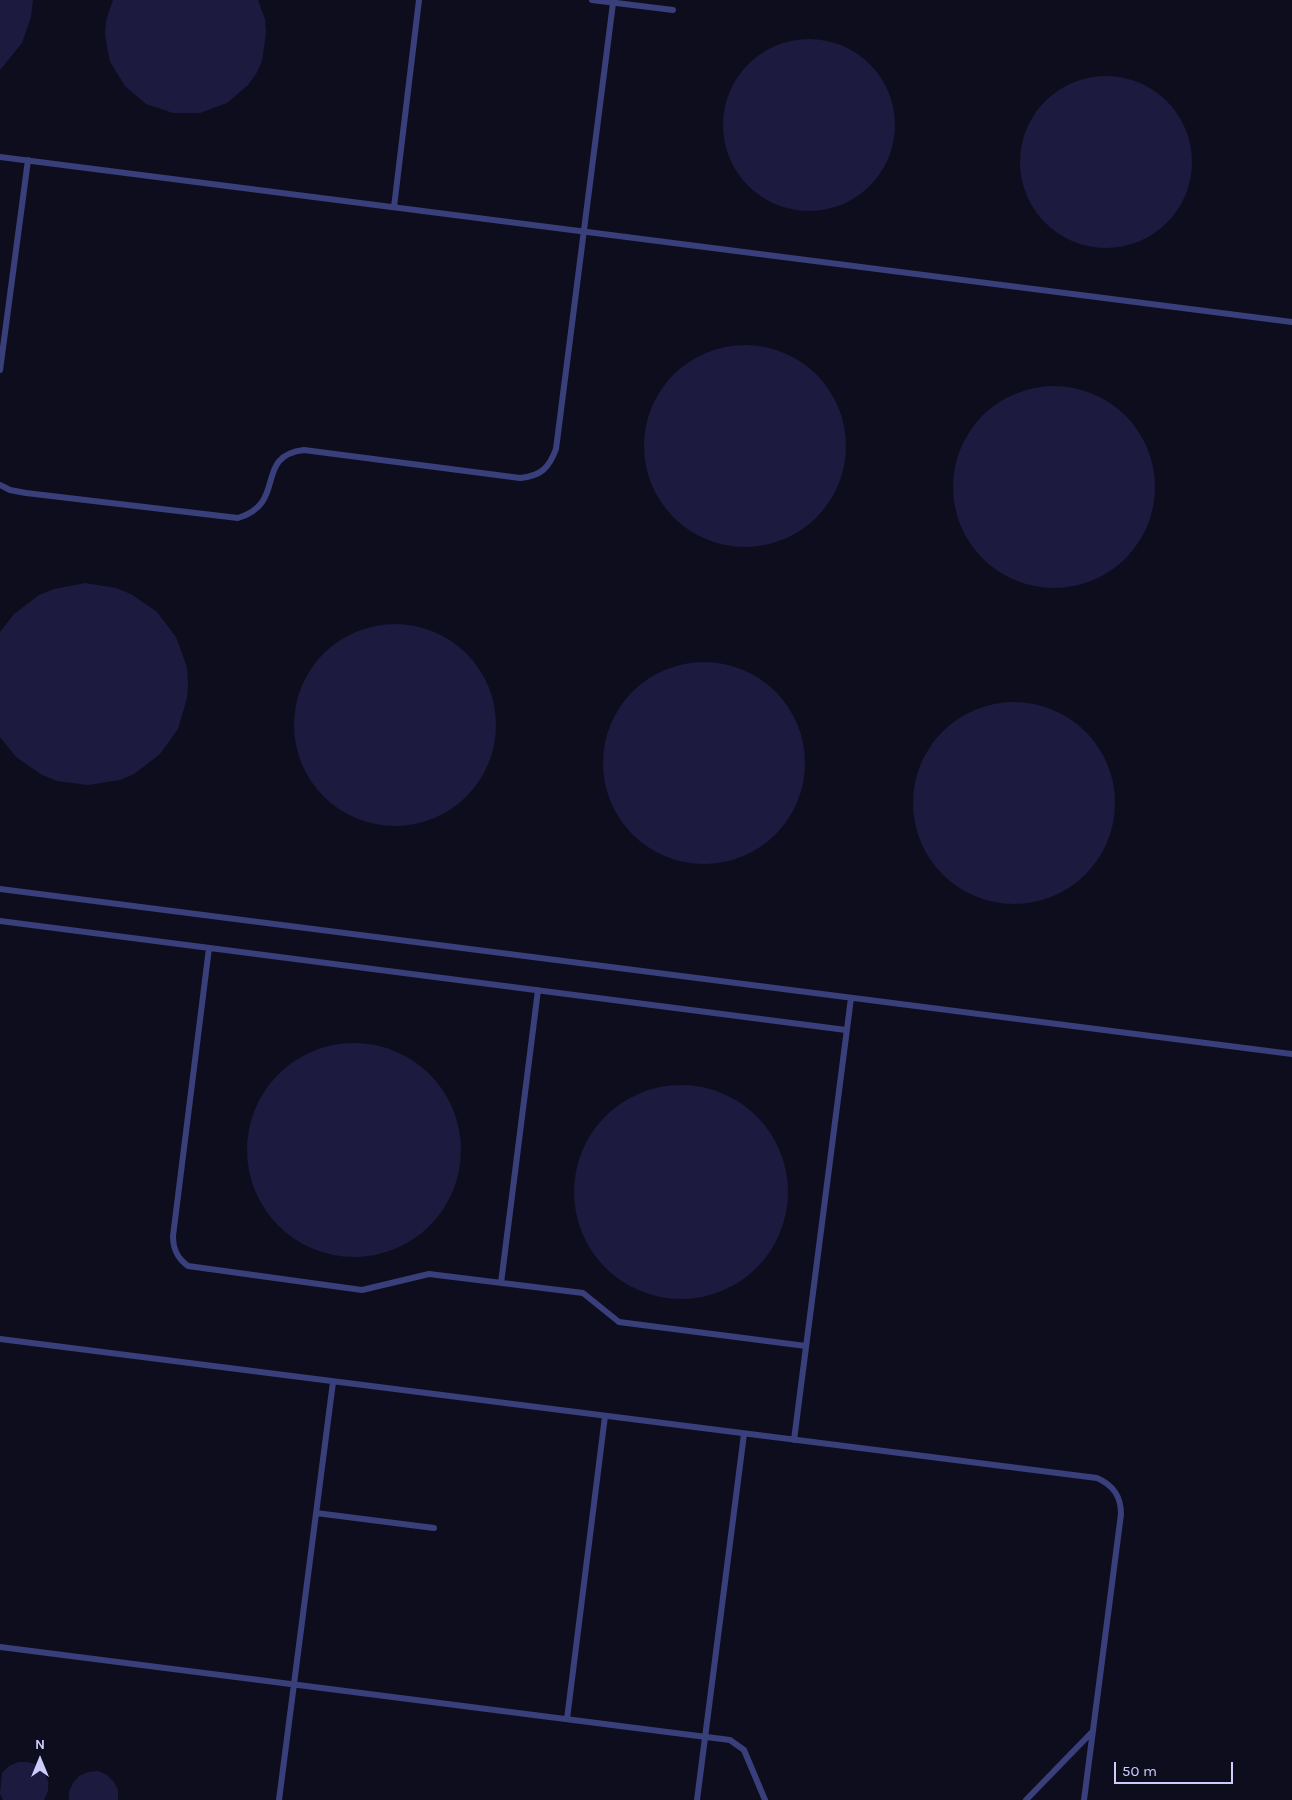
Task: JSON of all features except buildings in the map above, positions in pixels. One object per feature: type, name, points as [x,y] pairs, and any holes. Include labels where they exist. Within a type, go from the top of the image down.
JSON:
[{"type":"lane","points":[[394,207],[419,0]]},
{"type":"lane","points":[[592,0],[673,10]]},
{"type":"lane","points":[[0,485],[10,490],[26,493],[238,518],[252,514],[264,503],[275,467],[283,456],[292,451],[304,450],[520,478],[534,477],[544,471],[556,449],[613,3]]},
{"type":"lane","points":[[0,156],[1292,322]]},
{"type":"lane","points":[[0,370],[28,160]]},
{"type":"lane","points":[[0,889],[1292,1054]]},
{"type":"lane","points":[[0,921],[846,1030]]},
{"type":"lane","points":[[209,948],[173,1236],[174,1250],[182,1262],[195,1268],[362,1290],[429,1274],[583,1293],[620,1322],[806,1346]]},
{"type":"lane","points":[[501,1283],[538,990]]},
{"type":"lane","points":[[697,1800],[744,1434],[794,1440],[850,998]]},
{"type":"lane","points":[[0,1339],[1097,1478],[1104,1481],[1119,1498],[1120,1514],[1084,1800]]},
{"type":"lane","points":[[279,1800],[333,1382]]},
{"type":"lane","points":[[567,1719],[606,1416]]},
{"type":"lane","points":[[316,1513],[434,1528]]},
{"type":"lane","points":[[0,1648],[730,1740],[740,1745],[747,1755],[765,1800]]},
{"type":"lane","points":[[1026,1800],[1093,1731]]}]
